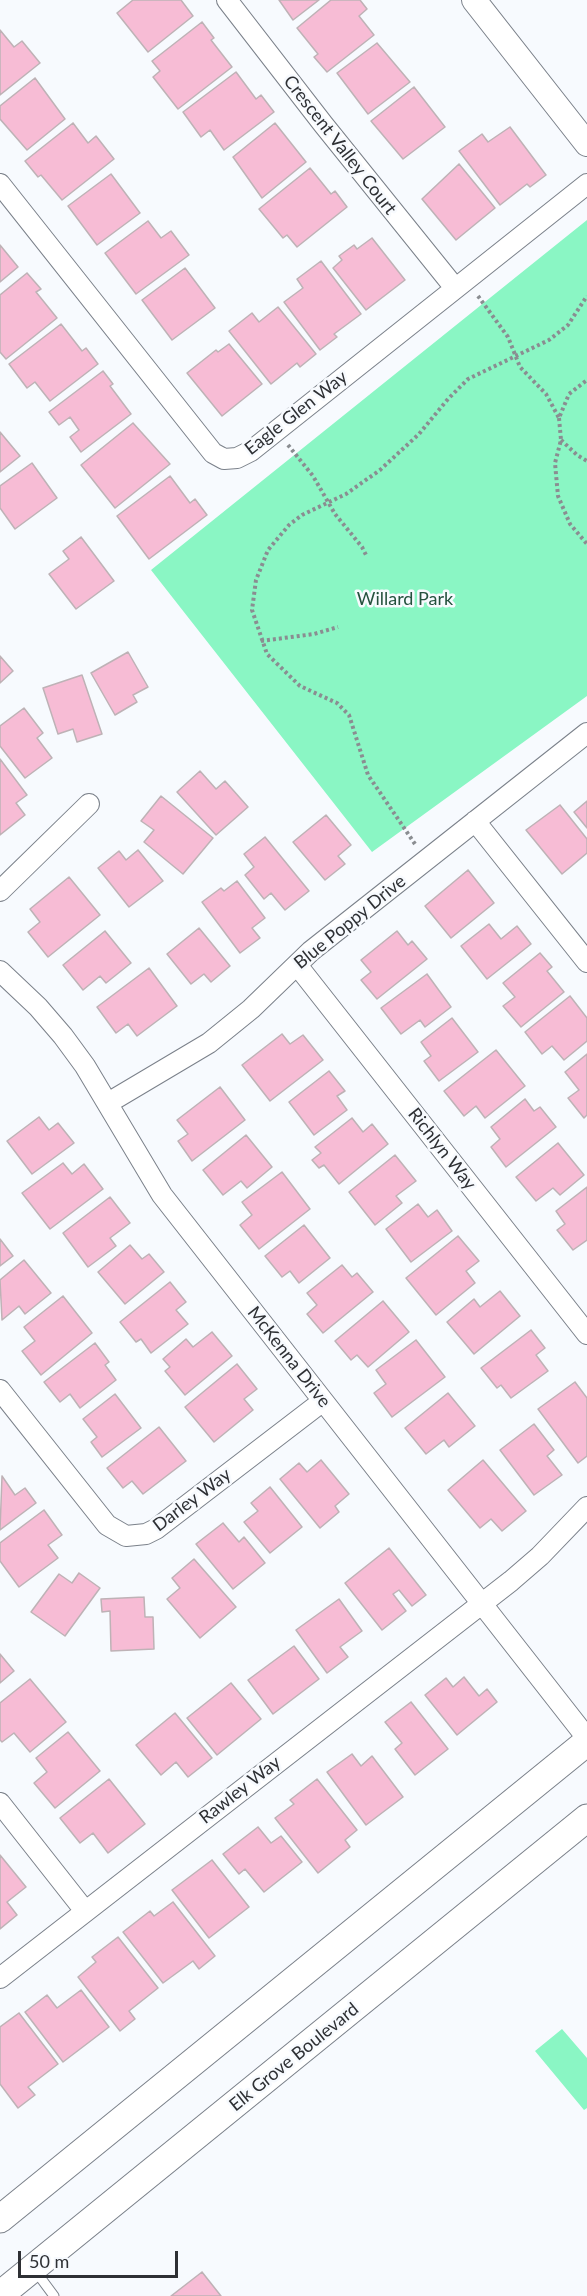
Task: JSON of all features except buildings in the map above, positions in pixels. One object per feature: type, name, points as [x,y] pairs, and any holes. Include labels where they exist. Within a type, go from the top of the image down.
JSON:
[{"type":"main road","points":[[0,2218],[587,1742]]},
{"type":"main road","name":"Elk Grove Boulevard","points":[[0,2295],[587,1818]]},
{"type":"street","name":"Crescent Valley Court","points":[[227,0],[464,288]]},
{"type":"street","points":[[474,0],[587,144]]},
{"type":"street","name":"Eagle Glen Way","points":[[0,184],[213,453],[224,459],[237,458],[251,451],[464,288],[587,184]]},
{"type":"street","name":"Blue Poppy Drive","points":[[108,1103],[209,1043],[251,1009],[297,964],[587,733]]},
{"type":"street","points":[[0,891],[89,804]]},
{"type":"street","points":[[475,821],[587,962]]},
{"type":"street","name":"Richlyn Way","points":[[297,964],[587,1334]]},
{"type":"street","name":"McKenna Drive","points":[[0,971],[38,1007],[63,1036],[108,1103],[135,1154],[162,1195],[587,1738]]},
{"type":"street","name":"Darley Way","points":[[0,1390],[107,1525],[126,1536],[146,1534],[156,1528],[323,1401]]},
{"type":"street","points":[[482,1603],[540,1556],[587,1507]]},
{"type":"street","name":"Rawley Way","points":[[0,1978],[482,1603]]},
{"type":"street","points":[[0,1803],[85,1911]]},
{"type":"lane","points":[[34,2269],[54,2296]]},
{"type":"path","points":[[464,288],[508,337],[528,378],[546,394],[559,418],[561,440],[555,463],[558,496],[570,524],[587,544]]},
{"type":"path","points":[[427,860],[372,783],[349,716],[337,703],[300,686],[267,654],[252,610],[253,595],[268,550],[289,525],[302,515],[329,503],[364,482],[408,446],[457,388],[468,379],[549,340],[568,325],[587,296]]},
{"type":"path","points":[[559,418],[569,394],[587,380]]},
{"type":"path","points":[[276,431],[313,477],[367,557]]},
{"type":"path","points":[[561,440],[587,461]]},
{"type":"path","points":[[261,641],[314,634],[338,627]]},
{"type":"green space","name":"Willard Park","points":[[587,220],[587,696],[372,852],[151,570]]},
{"type":"green space","points":[[562,2029],[587,2058],[587,2108],[584,2110],[535,2051]]}]
